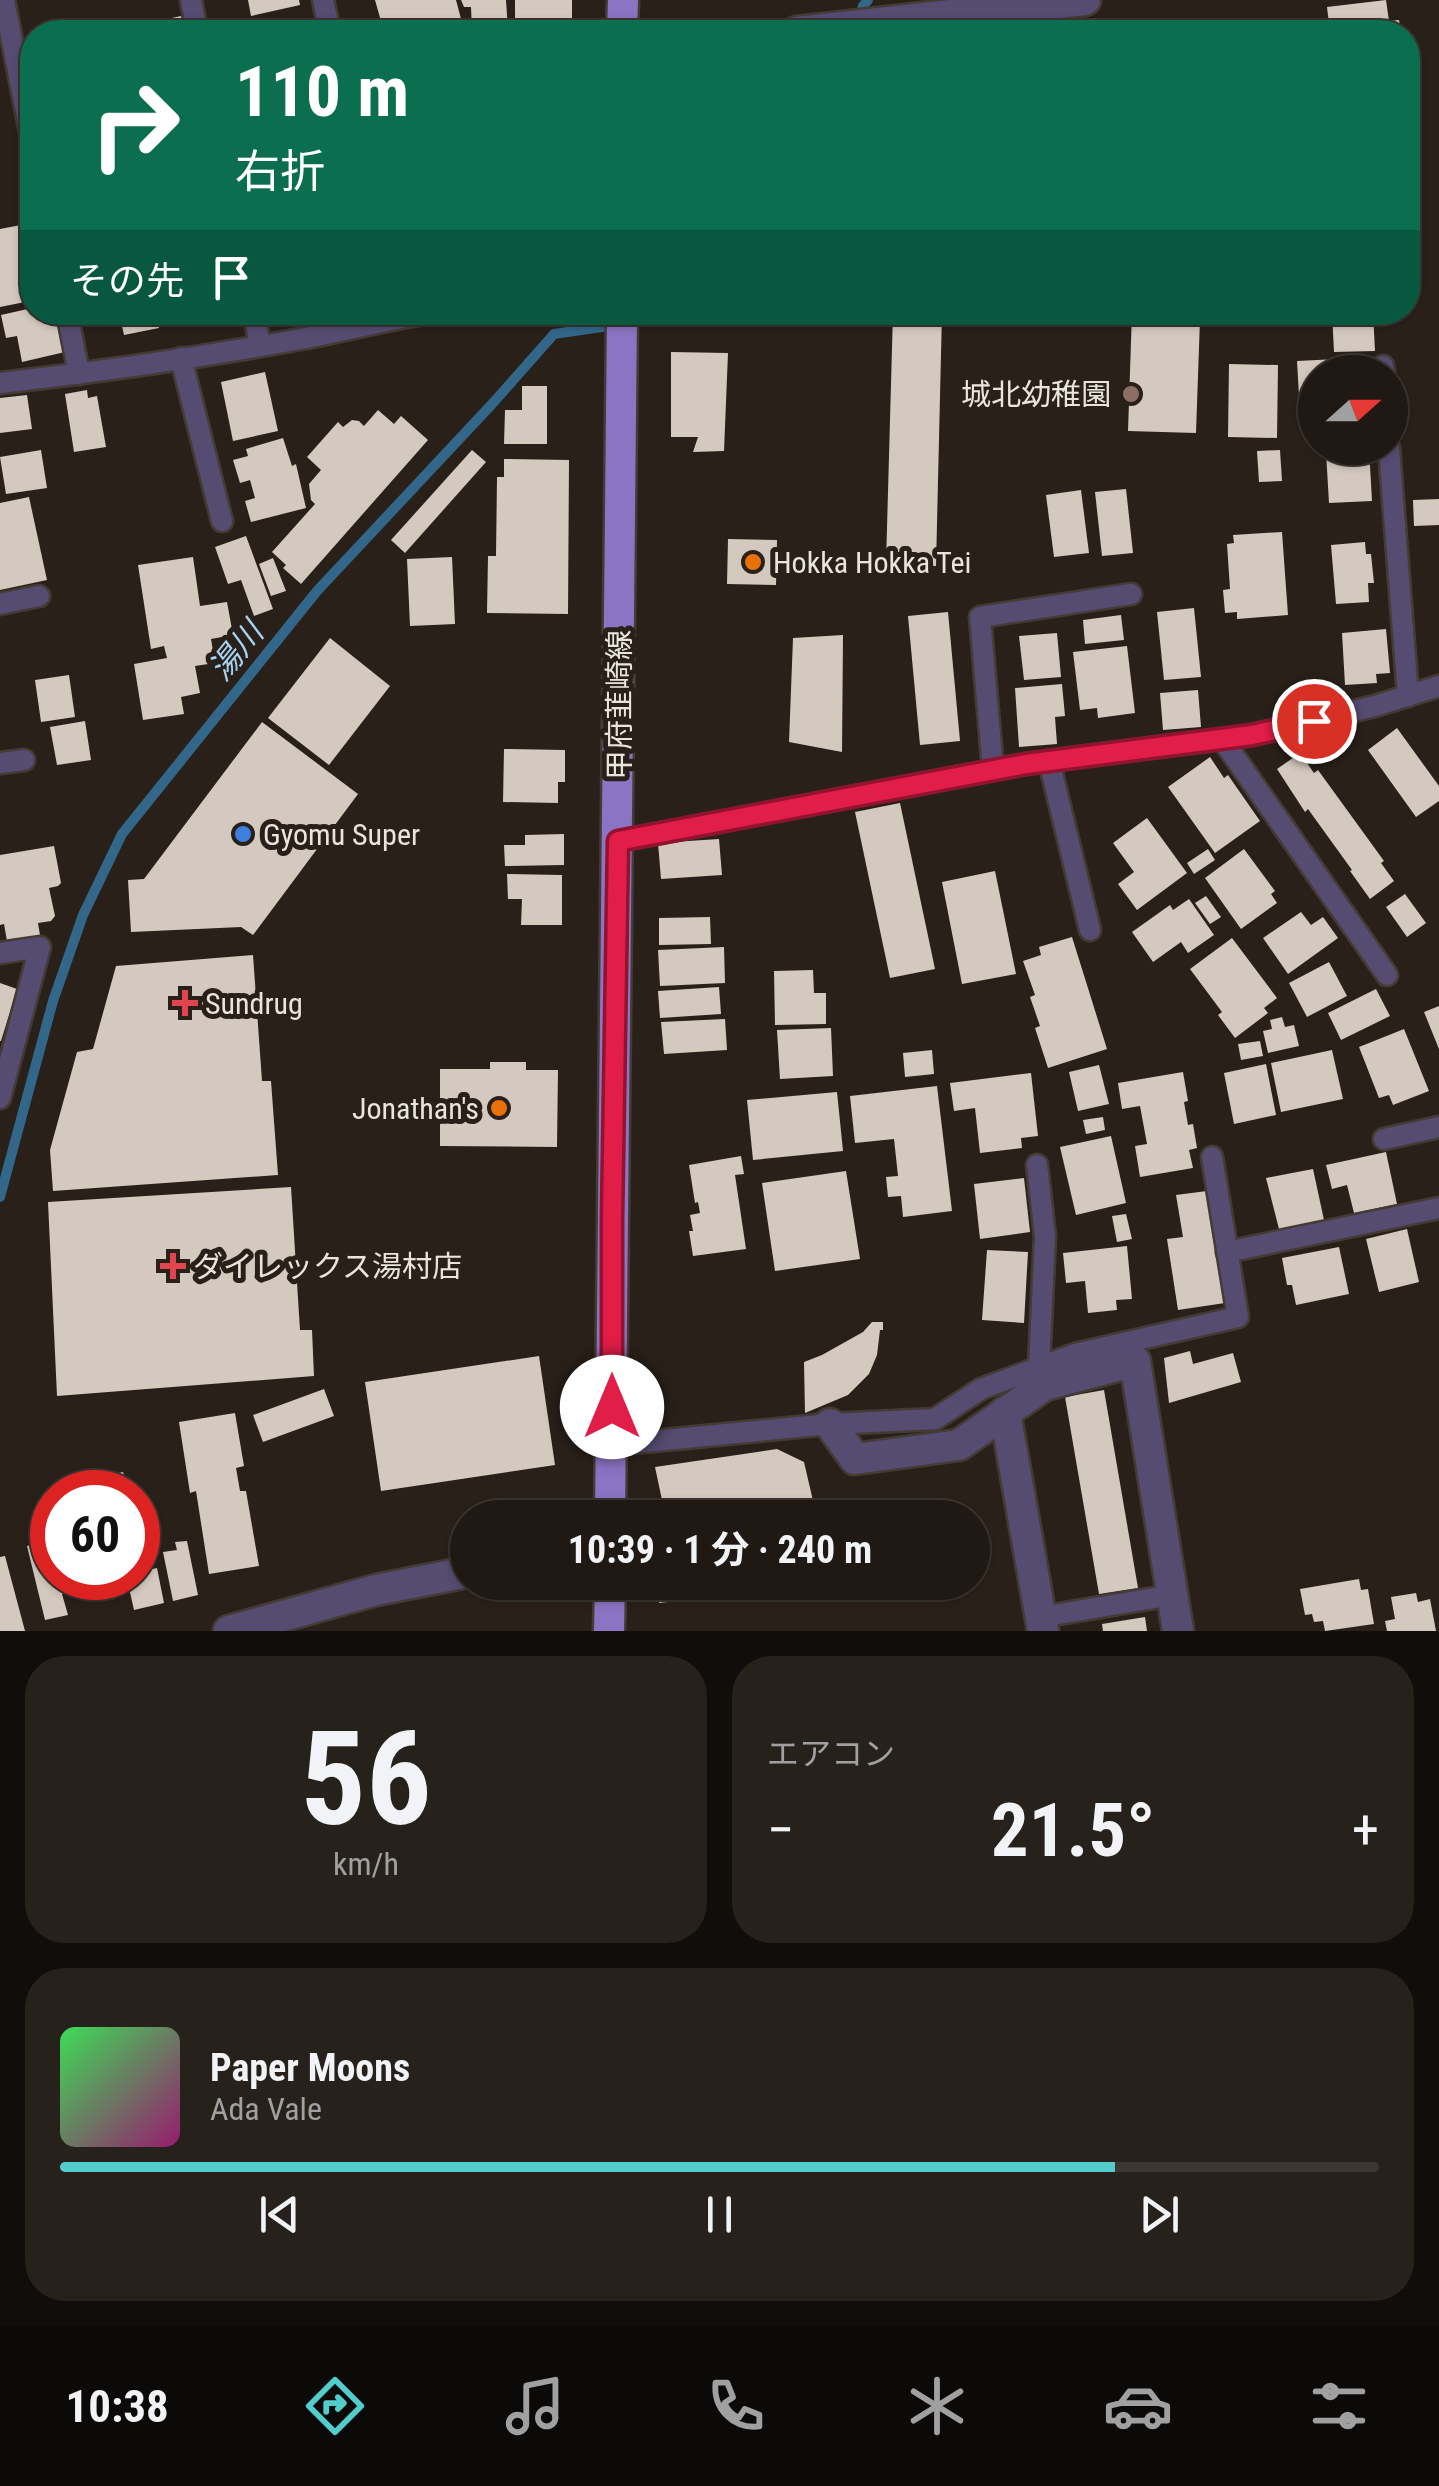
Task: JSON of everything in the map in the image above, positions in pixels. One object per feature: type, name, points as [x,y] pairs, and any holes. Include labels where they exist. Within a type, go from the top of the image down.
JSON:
[{"type":"main road","name":"甲府韮崎線","points":[[610,1500],[622,325]]},
{"type":"main road","points":[[609,1631],[610,1600]]},
{"type":"street","points":[[981,20],[1047,18],[1086,0]]},
{"type":"street","points":[[830,1424],[855,1459],[958,1445],[1045,1384],[1135,1361],[1178,1631]]},
{"type":"street","points":[[1006,1412],[1042,1624]]},
{"type":"street","points":[[229,1631],[376,1590],[450,1576]]},
{"type":"lane","points":[[4,0],[20,81]]},
{"type":"lane","points":[[69,325],[79,374]]},
{"type":"lane","points":[[256,325],[260,346]]},
{"type":"lane","points":[[0,383],[298,340],[355,325]]},
{"type":"lane","points":[[181,358],[222,521]]},
{"type":"lane","points":[[1390,465],[1408,696]]},
{"type":"lane","points":[[993,770],[980,617],[1130,594]]},
{"type":"lane","points":[[0,604],[38,596]]},
{"type":"lane","points":[[618,841],[993,770],[1270,731],[1439,686]]},
{"type":"lane","points":[[1222,739],[1387,975]]},
{"type":"lane","points":[[0,763],[24,760]]},
{"type":"lane","points":[[1049,761],[1090,930]]},
{"type":"lane","points":[[0,953],[40,947],[0,1098]]},
{"type":"lane","points":[[1384,1139],[1439,1127]]},
{"type":"lane","points":[[612,1445],[830,1424],[935,1419],[981,1389],[1075,1354],[1238,1317],[1212,1157]]},
{"type":"lane","points":[[1037,1166],[1045,1236],[1039,1367]]},
{"type":"lane","points":[[1227,1252],[1439,1208]]},
{"type":"lane","points":[[1042,1624],[1172,1595]]},
{"type":"building","points":[[248,0],[299,0],[300,5],[251,16]]},
{"type":"building","points":[[375,0],[456,0],[461,19],[458,20],[381,20]]},
{"type":"building","points":[[461,0],[506,0],[507,20],[472,20],[471,7],[464,7]]},
{"type":"building","points":[[515,0],[572,0],[572,20],[515,20]]},
{"type":"building","points":[[1386,0],[1389,20],[1329,20],[1327,7]]},
{"type":"building","points":[[20,225],[20,303],[0,307],[0,229]]},
{"type":"building","points":[[20,311],[20,325],[59,325],[65,352],[22,362],[17,336],[6,338],[1,315]]},
{"type":"building","points":[[122,325],[158,325],[159,328],[124,335]]},
{"type":"building","points":[[893,325],[942,325],[936,566],[886,564]]},
{"type":"building","points":[[1132,325],[1200,325],[1196,433],[1128,431]]},
{"type":"building","points":[[1333,325],[1374,325],[1375,351],[1334,352]]},
{"type":"building","points":[[671,352],[728,353],[724,451],[693,452],[698,437],[671,437]]},
{"type":"building","points":[[1229,364],[1278,365],[1277,438],[1228,437]]},
{"type":"building","points":[[265,372],[278,431],[233,441],[221,382]]},
{"type":"building","points":[[522,386],[547,386],[547,444],[504,444],[505,410],[522,410]]},
{"type":"building","points":[[87,390],[88,398],[97,396],[106,447],[74,452],[65,394]]},
{"type":"building","points":[[27,395],[32,429],[0,433],[0,398]]},
{"type":"building","points":[[378,410],[394,424],[401,416],[428,440],[301,584],[272,552],[315,504],[309,484],[321,470],[307,457],[338,422],[343,427],[352,420],[359,421],[364,426]]},
{"type":"building","points":[[283,438],[292,466],[296,464],[306,508],[251,522],[245,501],[255,498],[250,480],[240,483],[233,460],[248,456],[246,449]]},
{"type":"building","points":[[41,450],[47,488],[6,494],[0,457]]},
{"type":"building","points":[[472,450],[486,462],[405,553],[391,540]]},
{"type":"building","points":[[1280,450],[1282,481],[1259,482],[1257,451]]},
{"type":"building","points":[[504,459],[569,460],[568,614],[487,613],[488,556],[496,556],[497,477],[504,477]]},
{"type":"building","points":[[1327,465],[1370,465],[1372,501],[1329,503]]},
{"type":"building","points":[[1126,489],[1133,553],[1102,556],[1095,492]]},
{"type":"building","points":[[1081,490],[1089,553],[1054,557],[1046,495]]},
{"type":"building","points":[[29,497],[47,580],[0,590],[0,503]]},
{"type":"building","points":[[1439,499],[1439,525],[1414,526],[1413,500]]},
{"type":"building","points":[[1282,532],[1288,615],[1237,619],[1237,612],[1225,613],[1223,590],[1230,589],[1227,544],[1234,543],[1233,535]]},
{"type":"building","points":[[246,536],[273,609],[254,616],[241,580],[228,584],[215,547]]},
{"type":"building","points":[[728,539],[777,540],[776,585],[727,584]]},
{"type":"building","points":[[1365,542],[1366,554],[1371,554],[1374,583],[1368,583],[1369,602],[1336,604],[1331,545]]},
{"type":"building","points":[[193,557],[200,606],[227,602],[233,635],[211,639],[215,663],[195,666],[200,693],[181,697],[184,714],[143,720],[134,664],[167,658],[164,646],[151,649],[138,565]]},
{"type":"building","points":[[452,557],[455,624],[410,626],[407,559]]},
{"type":"building","points":[[273,558],[286,591],[271,596],[259,564]]},
{"type":"building","points":[[1194,608],[1201,677],[1164,680],[1157,612]]},
{"type":"building","points":[[948,612],[960,741],[920,745],[908,616]]},
{"type":"building","points":[[1121,615],[1124,640],[1085,644],[1083,620]]},
{"type":"building","points":[[1386,629],[1390,673],[1376,674],[1377,683],[1345,685],[1342,633]]},
{"type":"building","points":[[1057,633],[1061,677],[1024,680],[1019,636]]},
{"type":"building","points":[[843,635],[842,752],[789,742],[793,638]]},
{"type":"building","points":[[330,638],[390,686],[329,765],[268,718]]},
{"type":"building","points":[[1127,646],[1135,713],[1098,718],[1097,708],[1080,710],[1073,652]]},
{"type":"building","points":[[69,675],[75,717],[41,722],[35,680]]},
{"type":"building","points":[[1062,684],[1065,716],[1055,717],[1057,744],[1019,747],[1015,688]]},
{"type":"building","points":[[1198,690],[1201,727],[1163,730],[1160,693]]},
{"type":"building","points":[[85,721],[91,760],[57,765],[50,727]]},
{"type":"building","points":[[262,722],[358,794],[253,935],[241,927],[131,932],[128,880],[144,879]]},
{"type":"building","points":[[1397,728],[1439,786],[1439,801],[1416,817],[1368,750]]},
{"type":"building","points":[[504,749],[565,750],[565,782],[558,782],[558,803],[503,802]]},
{"type":"building","points":[[1300,753],[1314,773],[1318,770],[1384,861],[1381,863],[1394,881],[1370,899],[1277,769]]},
{"type":"building","points":[[1210,757],[1224,778],[1228,775],[1260,821],[1215,853],[1168,787]]},
{"type":"building","points":[[900,803],[935,969],[890,978],[855,812]]},
{"type":"building","points":[[1147,818],[1187,873],[1137,910],[1118,884],[1134,872],[1113,843]]},
{"type":"building","points":[[564,834],[564,865],[505,866],[504,845],[525,845],[525,835]]},
{"type":"building","points":[[719,839],[722,875],[661,879],[658,843]]},
{"type":"building","points":[[54,846],[61,883],[49,888],[55,916],[51,921],[38,923],[40,935],[7,941],[4,924],[0,925],[0,855]]},
{"type":"building","points":[[1208,849],[1215,860],[1194,874],[1187,863]]},
{"type":"building","points":[[1244,849],[1275,891],[1271,894],[1277,903],[1241,929],[1205,878]]},
{"type":"building","points":[[995,871],[1016,974],[962,984],[942,882]]},
{"type":"building","points":[[507,874],[562,875],[562,925],[521,925],[522,899],[508,899]]},
{"type":"building","points":[[1405,894],[1426,923],[1407,937],[1386,907]]},
{"type":"building","points":[[1206,896],[1221,917],[1210,924],[1195,903]]},
{"type":"building","points":[[1189,899],[1214,935],[1188,953],[1181,942],[1153,962],[1132,932],[1170,905],[1173,910]]},
{"type":"building","points":[[1301,912],[1311,925],[1323,917],[1338,938],[1288,974],[1263,938]]},
{"type":"building","points":[[710,917],[711,944],[659,945],[659,918]]},
{"type":"building","points":[[1072,937],[1107,1049],[1048,1068],[1035,1028],[1040,1026],[1030,997],[1035,995],[1023,961],[1041,955],[1039,947]]},
{"type":"building","points":[[1232,938],[1277,998],[1264,1008],[1268,1013],[1235,1038],[1218,1015],[1222,1012],[1190,969]]},
{"type":"building","points":[[724,947],[725,983],[660,986],[658,950]]},
{"type":"building","points":[[253,955],[262,1081],[271,1081],[278,1175],[53,1191],[50,1150],[77,1052],[93,1049],[116,966]]},
{"type":"building","points":[[1329,962],[1347,996],[1307,1017],[1289,983]]},
{"type":"building","points":[[813,970],[814,993],[826,993],[826,1024],[775,1025],[774,971]]},
{"type":"building","points":[[0,983],[17,989],[1,1041],[0,1041]]},
{"type":"building","points":[[719,987],[721,1014],[660,1018],[658,991]]},
{"type":"building","points":[[1376,989],[1390,1016],[1341,1040],[1328,1013]]},
{"type":"building","points":[[1439,1006],[1439,1049],[1424,1012]]},
{"type":"building","points":[[1282,1017],[1285,1027],[1294,1025],[1299,1046],[1268,1053],[1263,1031],[1272,1029],[1270,1020]]},
{"type":"building","points":[[725,1019],[727,1050],[664,1054],[661,1022]]},
{"type":"building","points":[[831,1028],[833,1076],[780,1079],[777,1030]]},
{"type":"building","points":[[1404,1029],[1429,1091],[1393,1105],[1389,1095],[1379,1098],[1359,1047]]},
{"type":"building","points":[[1260,1041],[1263,1056],[1241,1060],[1238,1044]]},
{"type":"building","points":[[932,1050],[934,1074],[905,1077],[903,1053]]},
{"type":"building","points":[[1332,1050],[1343,1099],[1281,1112],[1271,1063]]},
{"type":"building","name":"Jonathan's","points":[[490,1062],[526,1062],[526,1070],[558,1070],[557,1147],[440,1146],[440,1069],[490,1069]]},
{"type":"building","points":[[1266,1064],[1276,1115],[1234,1124],[1224,1073]]},
{"type":"building","points":[[1099,1065],[1109,1104],[1078,1111],[1069,1072]]},
{"type":"building","points":[[1183,1072],[1188,1125],[1193,1124],[1197,1148],[1189,1150],[1193,1168],[1140,1177],[1135,1146],[1147,1144],[1140,1106],[1122,1109],[1118,1083]]},
{"type":"building","points":[[1031,1073],[1038,1136],[1021,1138],[1022,1148],[980,1153],[975,1108],[954,1111],[950,1083]]},
{"type":"building","points":[[937,1086],[952,1211],[903,1217],[901,1196],[888,1197],[886,1177],[898,1176],[894,1139],[855,1143],[850,1096]]},
{"type":"building","points":[[837,1092],[843,1151],[753,1160],[747,1100]]},
{"type":"building","points":[[1103,1117],[1105,1130],[1086,1134],[1083,1120]]},
{"type":"building","points":[[1111,1136],[1126,1203],[1076,1215],[1060,1147]]},
{"type":"building","points":[[1386,1152],[1397,1204],[1354,1213],[1347,1185],[1332,1189],[1326,1165]]},
{"type":"building","points":[[741,1156],[744,1174],[735,1175],[746,1249],[693,1256],[690,1215],[700,1213],[689,1165]]},
{"type":"building","points":[[1313,1169],[1324,1220],[1279,1229],[1266,1178]]},
{"type":"building","points":[[846,1171],[860,1259],[775,1271],[762,1183]]},
{"type":"building","points":[[1024,1178],[1030,1232],[980,1239],[974,1184]]},
{"type":"building","name":"ダイレックス湯村店","points":[[291,1187],[300,1330],[312,1330],[314,1376],[57,1396],[48,1202]]},
{"type":"building","points":[[1207,1191],[1225,1303],[1178,1310],[1167,1239],[1183,1237],[1176,1195]]},
{"type":"building","points":[[1126,1214],[1132,1239],[1117,1242],[1112,1216]]},
{"type":"building","points":[[1407,1229],[1419,1282],[1379,1292],[1366,1239]]},
{"type":"building","points":[[1127,1246],[1132,1299],[1116,1300],[1117,1310],[1088,1313],[1085,1281],[1066,1283],[1063,1253]]},
{"type":"building","points":[[1339,1247],[1349,1294],[1296,1305],[1282,1258]]},
{"type":"building","points":[[987,1250],[1028,1252],[1024,1323],[982,1320]]},
{"type":"building","points":[[872,1322],[883,1322],[883,1330],[869,1374],[848,1395],[805,1413],[804,1362],[863,1332]]},
{"type":"building","points":[[1190,1351],[1193,1364],[1233,1353],[1241,1382],[1169,1403],[1164,1358]]},
{"type":"building","points":[[539,1356],[555,1465],[381,1491],[365,1382]]},
{"type":"building","points":[[324,1389],[334,1416],[263,1442],[253,1415]]},
{"type":"building","points":[[1104,1390],[1138,1588],[1099,1594],[1065,1397]]},
{"type":"building","points":[[235,1413],[244,1466],[236,1468],[240,1491],[246,1491],[259,1566],[209,1574],[196,1491],[190,1493],[179,1422]]},
{"type":"building","points":[[777,1449],[804,1462],[813,1500],[662,1500],[655,1467]]},
{"type":"building","points":[[187,1541],[198,1595],[173,1601],[163,1552],[177,1550],[175,1542]]},
{"type":"building","points":[[5,1556],[25,1631],[0,1631],[0,1557]]},
{"type":"building","points":[[1359,1579],[1361,1590],[1368,1589],[1374,1624],[1325,1631],[1323,1621],[1314,1622],[1312,1614],[1305,1615],[1300,1589]]},
{"type":"building","points":[[160,1583],[164,1603],[134,1610],[132,1600],[160,1600]]},
{"type":"building","points":[[1416,1593],[1418,1602],[1430,1599],[1436,1631],[1387,1631],[1385,1621],[1395,1619],[1391,1597]]},
{"type":"building","points":[[40,1600],[64,1600],[68,1615],[45,1620]]},
{"type":"building","points":[[1145,1617],[1147,1631],[1103,1631],[1102,1624]]},
{"type":"waterway","name":"湯川","points":[[859,20],[868,0]]},
{"type":"waterway","name":"湯川","points":[[0,1197],[53,1001],[83,915],[122,834],[317,591],[554,334],[615,325]]},
{"type":"place","name":"城北幼稚園","points":[[1131,394]]},
{"type":"place","name":"Hokka Hokka Tei","points":[[753,562]]},
{"type":"place","name":"Gyomu Super","points":[[243,834]]},
{"type":"place","name":"Sundrug","points":[[185,1003]]},
{"type":"place","name":"Jonathan's","points":[[499,1108]]},
{"type":"place","name":"ダイレックス湯村店","points":[[173,1266]]},
{"type":"route","points":[[612,1407],[618,841],[1026,764],[1252,735],[1314,721]]}]
